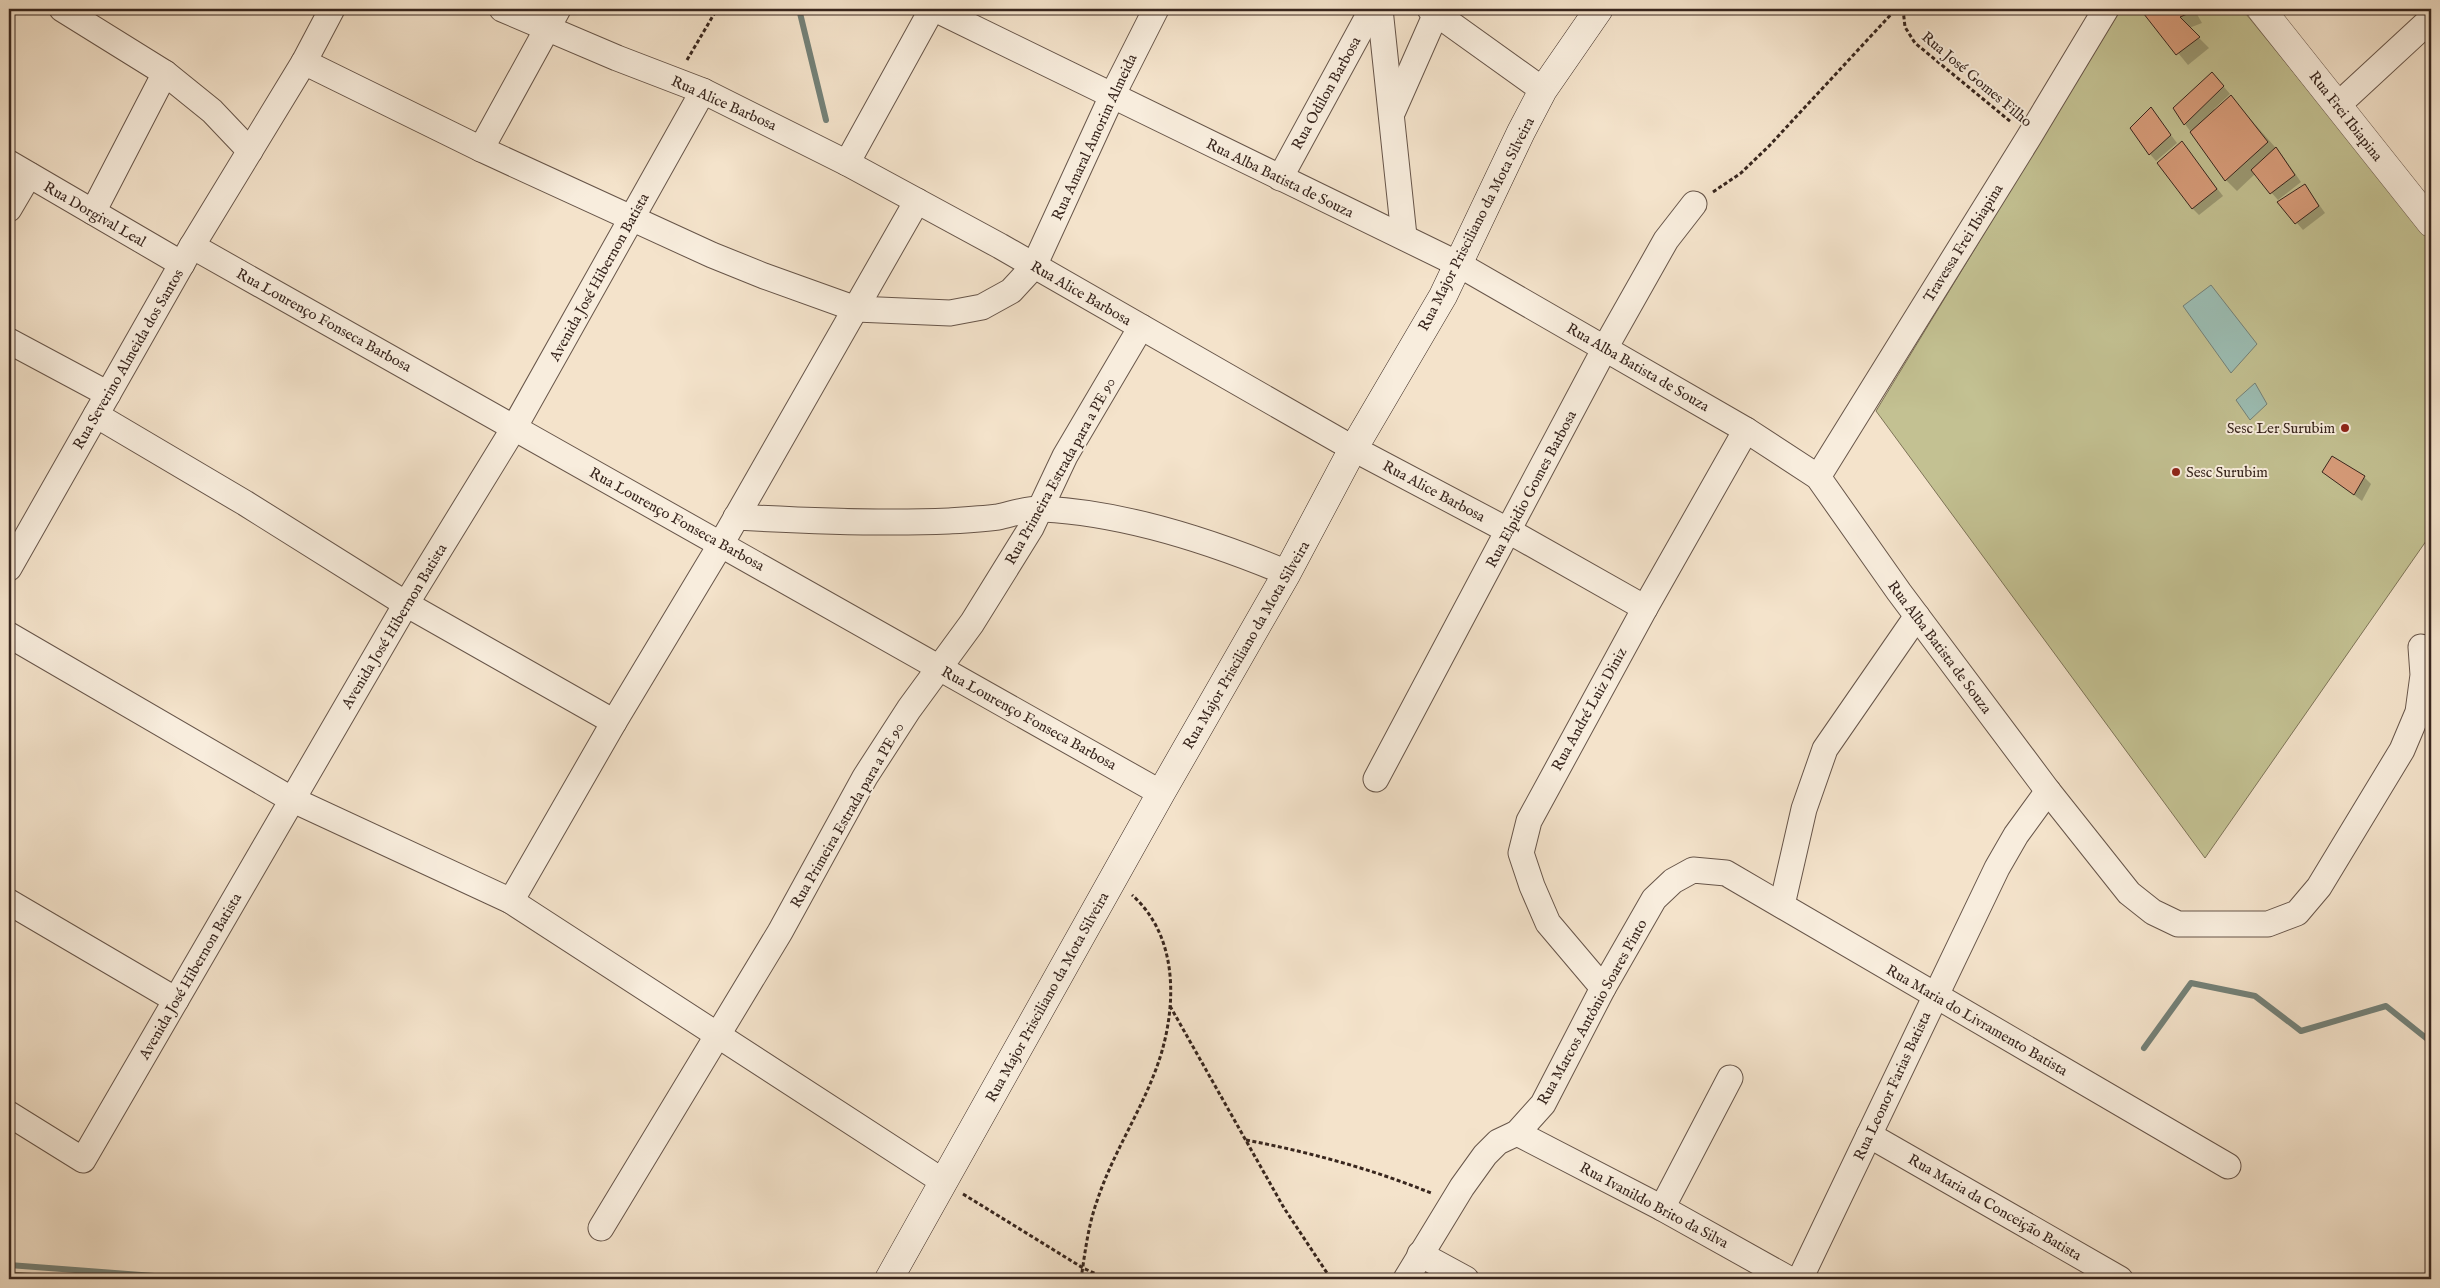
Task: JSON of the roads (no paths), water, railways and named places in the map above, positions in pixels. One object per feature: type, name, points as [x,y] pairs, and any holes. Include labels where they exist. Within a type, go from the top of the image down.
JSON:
[{"type":"main road","name":"Rua Major Prisciliano da Mota Silveira","points":[[889,1279],[1113,878],[1288,572],[1354,449],[1443,296],[1521,132],[1544,90],[1599,9]]},
{"type":"main road","name":"Rua Frei Ibiapina","points":[[2261,9],[2431,223]]},
{"type":"street","points":[[62,9],[165,73],[212,111],[250,151]]},
{"type":"street","name":"Rua Severino Almeida dos Santos","points":[[9,568],[15,541],[102,404],[187,255],[304,62],[332,9]]},
{"type":"street","name":"Rua Alice Barbosa","points":[[502,9],[553,18],[846,163],[1034,266],[1354,449],[1509,531],[1645,608]]},
{"type":"street","points":[[846,163],[934,9]]},
{"type":"street","name":"Rua Alba Batista de Souza","points":[[934,9],[1280,178],[1404,236],[1458,264],[1746,430],[1818,477],[1917,616],[2048,791],[2129,892],[2153,912],[2178,924],[2268,924],[2297,913],[2319,887],[2402,750],[2418,712],[2422,674],[2421,648]]},
{"type":"street","name":"Rua Amaral Amorim Almeida","points":[[304,62],[481,148],[712,255],[856,309],[950,313],[982,307],[1011,291],[1034,266],[1112,96],[1156,9]]},
{"type":"street","name":"Rua Odilon Barbosa","points":[[1280,178],[1372,9]]},
{"type":"street","points":[[1380,9],[1404,236]]},
{"type":"street","name":"Travessa Frei Ibiapina","points":[[1818,477],[2029,138],[2106,9]]},
{"type":"street","points":[[1392,113],[1435,10],[1544,90]]},
{"type":"street","points":[[481,148],[553,18]]},
{"type":"street","points":[[2338,105],[2431,19]]},
{"type":"street","points":[[93,212],[165,73]]},
{"type":"street","name":"Avenida José Hibernon Batista","points":[[9,1114],[83,1160],[291,799],[406,604],[514,428],[703,91]]},
{"type":"street","points":[[9,210],[19,169]]},
{"type":"street","name":"Rua Dorgival Leal","points":[[19,169],[93,212],[187,255]]},
{"type":"street","points":[[511,900],[614,722],[721,544],[917,201]]},
{"type":"street","name":"Rua Elpidio Gomes Barbosa","points":[[1376,780],[1605,348],[1666,240],[1694,204]]},
{"type":"street","name":"Rua Lourenço Fonseca Barbosa","points":[[187,255],[514,428],[1161,793]]},
{"type":"street","name":"Rua Primeira Estrada para a PE 90","points":[[601,1228],[780,932],[865,777],[908,709],[972,623],[1031,528],[1065,456],[1141,327]]},
{"type":"street","points":[[9,342],[102,404],[245,504],[406,604],[614,722]]},
{"type":"street","name":"Rua André Luiz Diniz","points":[[1604,988],[1548,923],[1532,886],[1521,853],[1529,821],[1645,608],[1746,430]]},
{"type":"street","points":[[736,517],[824,522],[950,521],[996,517],[1040,508],[1093,514],[1160,530],[1232,550],[1288,572]]},
{"type":"street","points":[[1782,905],[1804,808],[1825,749],[1917,616]]},
{"type":"street","points":[[9,635],[291,799],[511,900],[944,1182]]},
{"type":"street","name":"Rua Leonor Farias Batista","points":[[1800,1279],[1997,868],[2016,835],[2048,791]]},
{"type":"street","name":"Rua Marcos Antônio Soares Pinto","points":[[1406,1279],[1420,1254],[1485,1154],[1498,1142],[1517,1133],[1544,1104],[1604,988],[1654,899],[1673,881],[1693,870],[1726,873]]},
{"type":"street","name":"Rua Maria do Livramento Batista","points":[[1726,873],[2228,1166]]},
{"type":"street","points":[[9,902],[176,1000]]},
{"type":"street","points":[[1662,1208],[1730,1078]]},
{"type":"street","name":"Rua Ivanildo Brito da Silva","points":[[1517,1133],[1662,1208],[1789,1279]]},
{"type":"street","name":"Rua Maria da Conceição Batista","points":[[1870,1135],[2120,1279]]},
{"type":"street","points":[[1420,1254],[1466,1279]]},
{"type":"water","points":[[2211,285],[2257,344],[2231,373],[2183,306]]},
{"type":"water","points":[[2255,383],[2267,404],[2250,420],[2236,400]]},
{"type":"waterway","points":[[799,9],[826,120]]},
{"type":"waterway","points":[[2144,1048],[2191,983],[2255,996],[2301,1031],[2386,1006],[2431,1042]]},
{"type":"waterway","points":[[9,1265],[194,1279]]},
{"type":"place","name":"Sesc Ler Surubim","points":[[2345,428]]},
{"type":"place","name":"Sesc Surubim","points":[[2176,472]]}]
